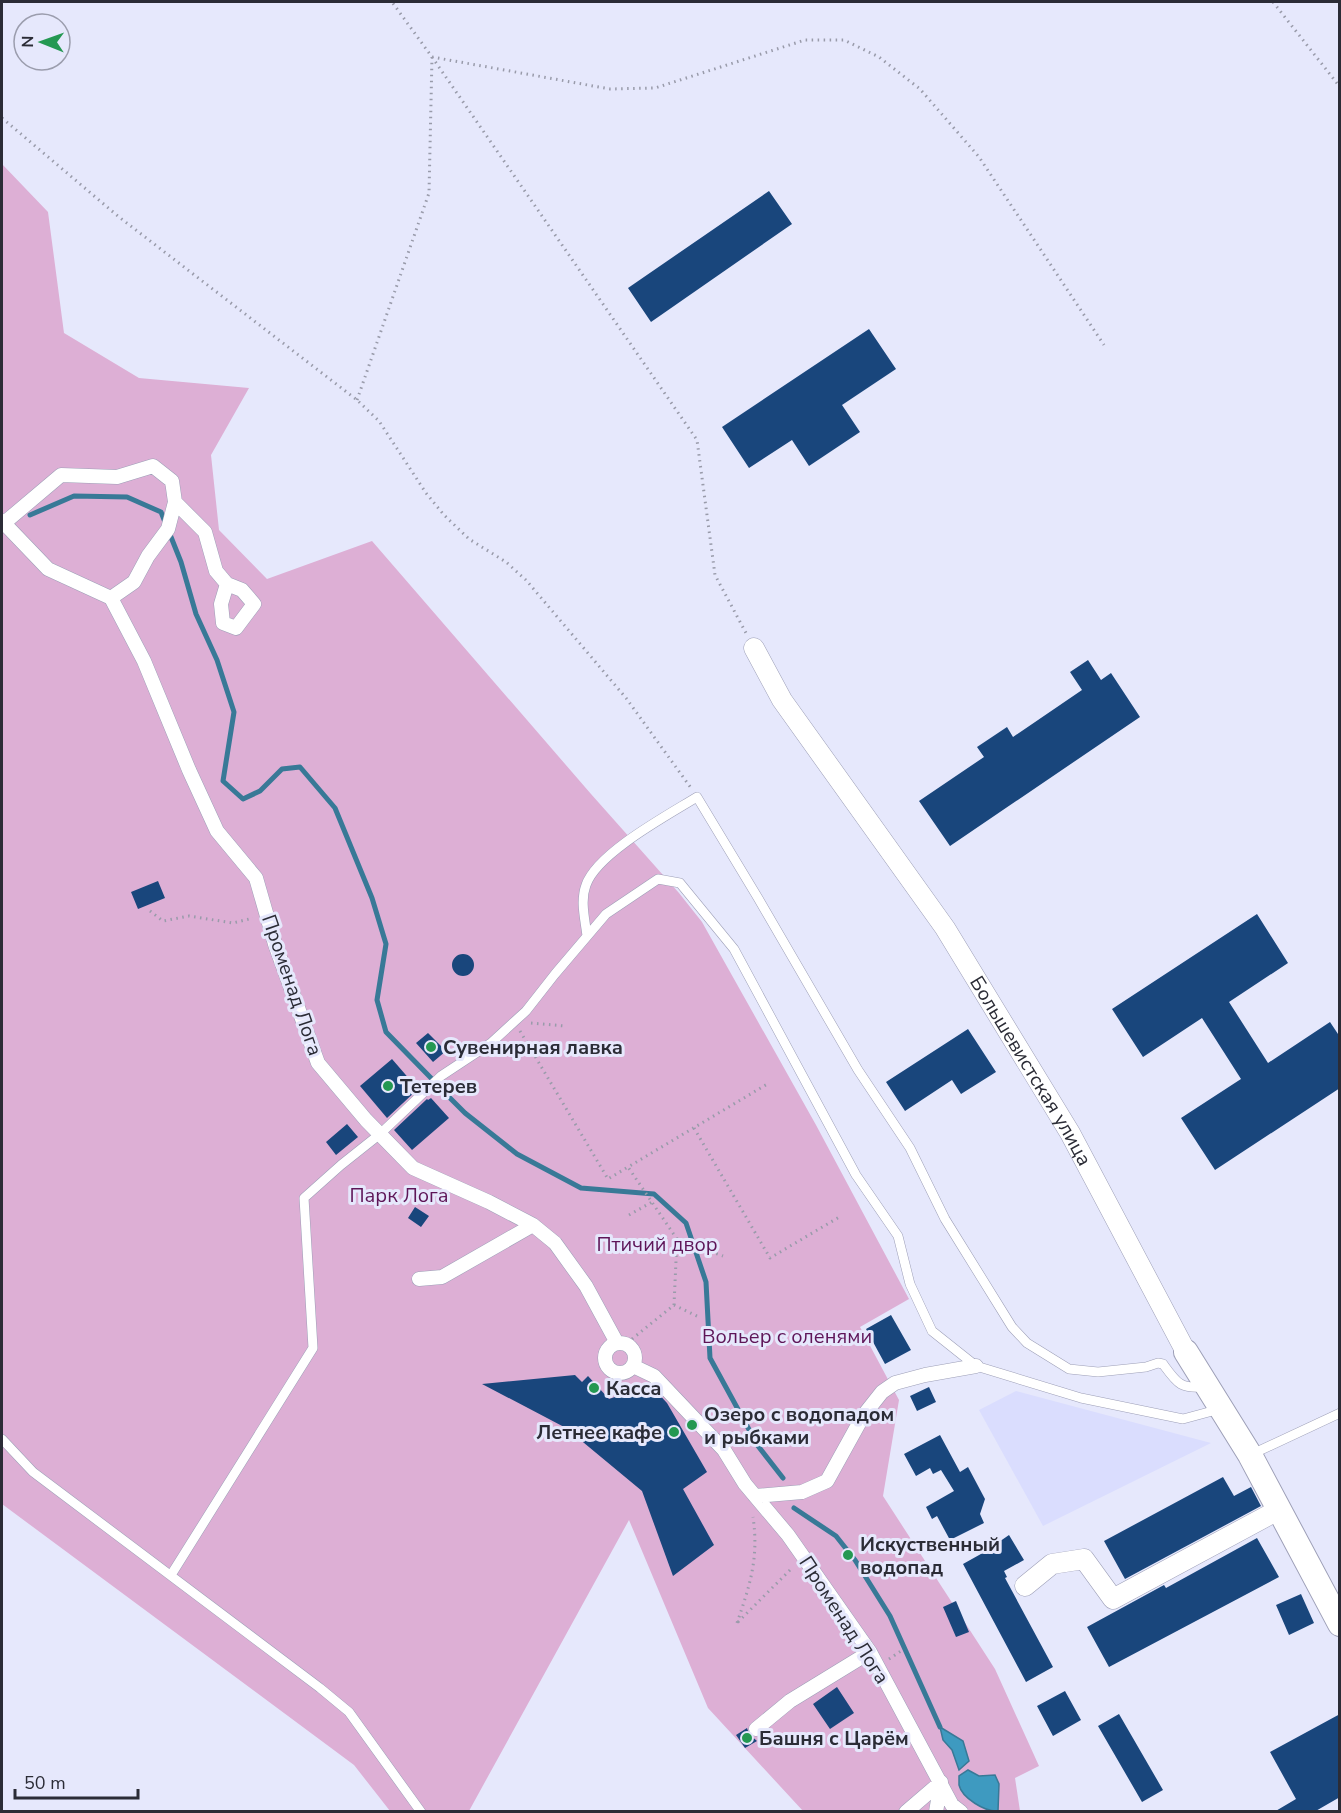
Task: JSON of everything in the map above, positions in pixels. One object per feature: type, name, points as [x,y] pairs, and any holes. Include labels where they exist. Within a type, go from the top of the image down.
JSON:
[{"type":"street","points":[[153,466],[172,481],[175,502],[168,529],[148,556],[134,582],[111,598],[48,569],[2,523],[61,475],[117,477],[153,466]]},
{"type":"street","points":[[175,502],[205,532],[216,571],[227,584]]},
{"type":"street","name":"Променад Лога","points":[[111,598],[144,661],[217,831],[256,878],[275,944],[318,1063],[413,1168],[489,1202],[533,1225],[555,1243],[586,1286],[621,1343]]},
{"type":"street","name":"Большевистская улица","points":[[754,648],[782,700],[945,928],[1070,1133],[1186,1352],[1251,1455],[1280,1509],[1313,1588],[1340,1624]]},
{"type":"street","points":[[419,1279],[442,1277],[533,1225]]},
{"type":"street","points":[[621,1343],[630,1346],[635,1356],[633,1366],[625,1373],[615,1373],[607,1367],[605,1353],[611,1345],[621,1343]]},
{"type":"street","name":"Променад Лога","points":[[633,1366],[654,1376],[724,1450],[745,1484],[788,1535],[870,1652],[952,1805],[961,1812]]},
{"type":"street","points":[[755,1496],[801,1492],[827,1481],[863,1416],[882,1392],[895,1383],[976,1366]]},
{"type":"street","points":[[1025,1586],[1052,1564],[1084,1559],[1113,1599],[1280,1509]]},
{"type":"street","points":[[756,1729],[790,1701],[870,1652]]},
{"type":"street","points":[[906,1812],[940,1782]]},
{"type":"street","points":[[936,1812],[940,1782]]},
{"type":"lane","points":[[588,936],[583,901],[586,884],[605,859],[638,834],[697,797],[858,1070],[910,1148],[945,1219],[1011,1327],[1027,1343],[1069,1369],[1098,1372],[1124,1370],[1158,1363],[1163,1364],[1176,1382],[1183,1386],[1207,1387]]},
{"type":"lane","points":[[171,1575],[313,1348],[304,1198],[380,1134],[441,1076],[491,1043],[526,1011],[606,914],[658,879],[680,883],[734,949],[856,1175],[898,1236],[910,1284],[932,1331],[976,1366],[1081,1398],[1183,1419],[1220,1409]]},
{"type":"lane","points":[[1251,1455],[1340,1413]]},
{"type":"lane","points":[[2,1439],[33,1472],[349,1712],[421,1812]]},
{"type":"path","points":[[392,2],[697,440],[716,575],[754,648]]},
{"type":"path","points":[[1273,2],[1340,87]]},
{"type":"path","points":[[432,57],[610,89],[655,88],[805,40],[844,40],[879,57],[920,89],[979,157],[1104,345]]},
{"type":"path","points":[[357,400],[429,193],[432,57]]},
{"type":"path","points":[[2,118],[119,217],[357,400],[379,421],[426,493],[444,515],[469,539],[506,562],[526,580],[626,698],[662,744],[697,797]]},
{"type":"path","points":[[150,911],[163,921],[189,916],[233,923],[266,914]]},
{"type":"path","points":[[515,1021],[566,1026]]},
{"type":"path","points":[[515,1021],[608,1179],[769,1083]]},
{"type":"path","points":[[694,1128],[770,1258],[841,1216]]},
{"type":"path","points":[[628,1167],[677,1239],[723,1256]]},
{"type":"path","points":[[629,1215],[652,1202]]},
{"type":"path","points":[[674,1305],[677,1239]]},
{"type":"path","points":[[621,1343],[674,1305]]},
{"type":"path","points":[[674,1305],[701,1318]]},
{"type":"path","points":[[755,1496],[752,1504],[756,1540],[750,1584],[737,1623],[802,1557]]},
{"type":"shaded area","points":[[1016,1391],[1211,1443],[1043,1526],[979,1410]]},
{"type":"green space","name":"Парк Лога","points":[[2,164],[48,212],[64,333],[139,378],[249,388],[211,455],[219,530],[267,579],[372,541],[702,922],[816,1125],[909,1299],[860,1327],[899,1400],[883,1496],[995,1669],[1039,1766],[1015,1778],[1020,1811],[803,1811],[708,1708],[629,1520],[469,1811],[390,1811],[354,1765],[2,1504]]},
{"type":"water","points":[[940,1727],[963,1741],[969,1761],[959,1770],[952,1750],[943,1740]]},
{"type":"water","points":[[968,1770],[979,1776],[995,1775],[999,1784],[998,1811],[975,1803],[961,1790],[959,1776]]},
{"type":"building","points":[[769,191],[792,224],[651,322],[628,288]]},
{"type":"building","points":[[869,329],[896,369],[842,405],[860,432],[809,466],[792,440],[749,468],[722,427]]},
{"type":"building","points":[[1088,660],[1101,680],[1111,673],[1140,717],[950,846],[919,801],[984,757],[977,747],[1007,727],[1013,737],[1082,690],[1070,672]]},
{"type":"building","points":[[158,881],[165,898],[138,909],[131,892]]},
{"type":"building","points":[[1257,914],[1288,963],[1229,1002],[1268,1063],[1330,1022],[1340,1037],[1340,1088],[1215,1170],[1181,1118],[1241,1079],[1202,1018],[1143,1057],[1112,1009]]},
{"type":"building","points":[[463,954],[471,957],[474,965],[471,973],[463,976],[455,973],[452,965],[455,957]]},
{"type":"building","points":[[968,1029],[996,1072],[961,1094],[952,1080],[905,1111],[886,1082]]},
{"type":"building","name":"Сувенирная лавка","points":[[428,1033],[446,1051],[433,1062],[416,1043]]},
{"type":"building","name":"Тетерев","points":[[392,1059],[418,1089],[387,1118],[360,1086]]},
{"type":"building","points":[[431,1098],[449,1118],[412,1150],[394,1130],[427,1099]]},
{"type":"building","points":[[347,1124],[358,1137],[336,1155],[326,1142]]},
{"type":"building","points":[[415,1207],[429,1216],[421,1227],[408,1218]]},
{"type":"building","points":[[891,1315],[911,1350],[885,1364],[866,1329]]},
{"type":"building","points":[[575,1375],[582,1382],[588,1376],[609,1399],[629,1392],[630,1395],[655,1390],[667,1403],[707,1472],[683,1489],[714,1545],[673,1576],[642,1491],[566,1428],[482,1384]]},
{"type":"building","points":[[929,1387],[936,1402],[917,1411],[910,1396]]},
{"type":"building","points":[[940,1435],[960,1472],[968,1467],[985,1499],[980,1514],[984,1523],[950,1540],[937,1516],[932,1519],[926,1507],[954,1491],[941,1470],[933,1474],[930,1468],[916,1476],[904,1454]]},
{"type":"building","points":[[1223,1477],[1234,1496],[1251,1487],[1261,1506],[1125,1579],[1104,1541]]},
{"type":"building","points":[[1009,1535],[1024,1560],[1004,1571],[1007,1577],[1005,1578],[1053,1667],[1026,1682],[963,1564],[997,1545]]},
{"type":"building","points":[[1257,1538],[1279,1577],[1109,1667],[1087,1627],[1164,1585],[1166,1588]]},
{"type":"building","points":[[1301,1594],[1314,1623],[1289,1635],[1276,1605]]},
{"type":"building","points":[[956,1601],[969,1632],[956,1637],[943,1607]]},
{"type":"building","points":[[837,1687],[854,1713],[830,1729],[813,1704]]},
{"type":"building","points":[[1065,1691],[1081,1720],[1053,1736],[1037,1706]]},
{"type":"building","points":[[1119,1714],[1163,1790],[1142,1802],[1098,1726]]},
{"type":"building","points":[[1340,1714],[1340,1797],[1314,1812],[1274,1812],[1296,1799],[1270,1752]]},
{"type":"building","name":"Башня с Царём","points":[[747,1728],[749,1734],[757,1741],[745,1748],[736,1735]]},
{"type":"waterway","points":[[30,515],[74,496],[127,497],[161,512],[181,562],[196,614],[217,660],[234,712],[223,781],[243,799],[260,791],[282,769],[300,767],[335,808],[372,898],[386,944],[377,1000],[386,1032],[431,1078]]},
{"type":"waterway","points":[[442,1090],[465,1113],[517,1154],[581,1188],[654,1194],[686,1223],[706,1282],[710,1358],[758,1446],[783,1478]]},
{"type":"waterway","points":[[794,1508],[836,1536],[855,1560],[890,1616],[940,1727]]},
{"type":"place","name":"Сувенирная лавка","points":[[431,1047]]},
{"type":"place","name":"Тетерев","points":[[388,1086]]},
{"type":"place","name":"Касса","points":[[594,1388]]},
{"type":"place","name":"Озеро с водопадом и рыбками","points":[[692,1425]]},
{"type":"place","name":"Летнее кафе","points":[[674,1432]]},
{"type":"place","name":"Искуственный водопад","points":[[848,1555]]},
{"type":"place","name":"Башня с Царём","points":[[747,1738]]},
{"type":"park label","name":"Птичий двор","points":[[657,1244]]},
{"type":"park label","name":"Вольер с оленями","points":[[787,1336]]}]
